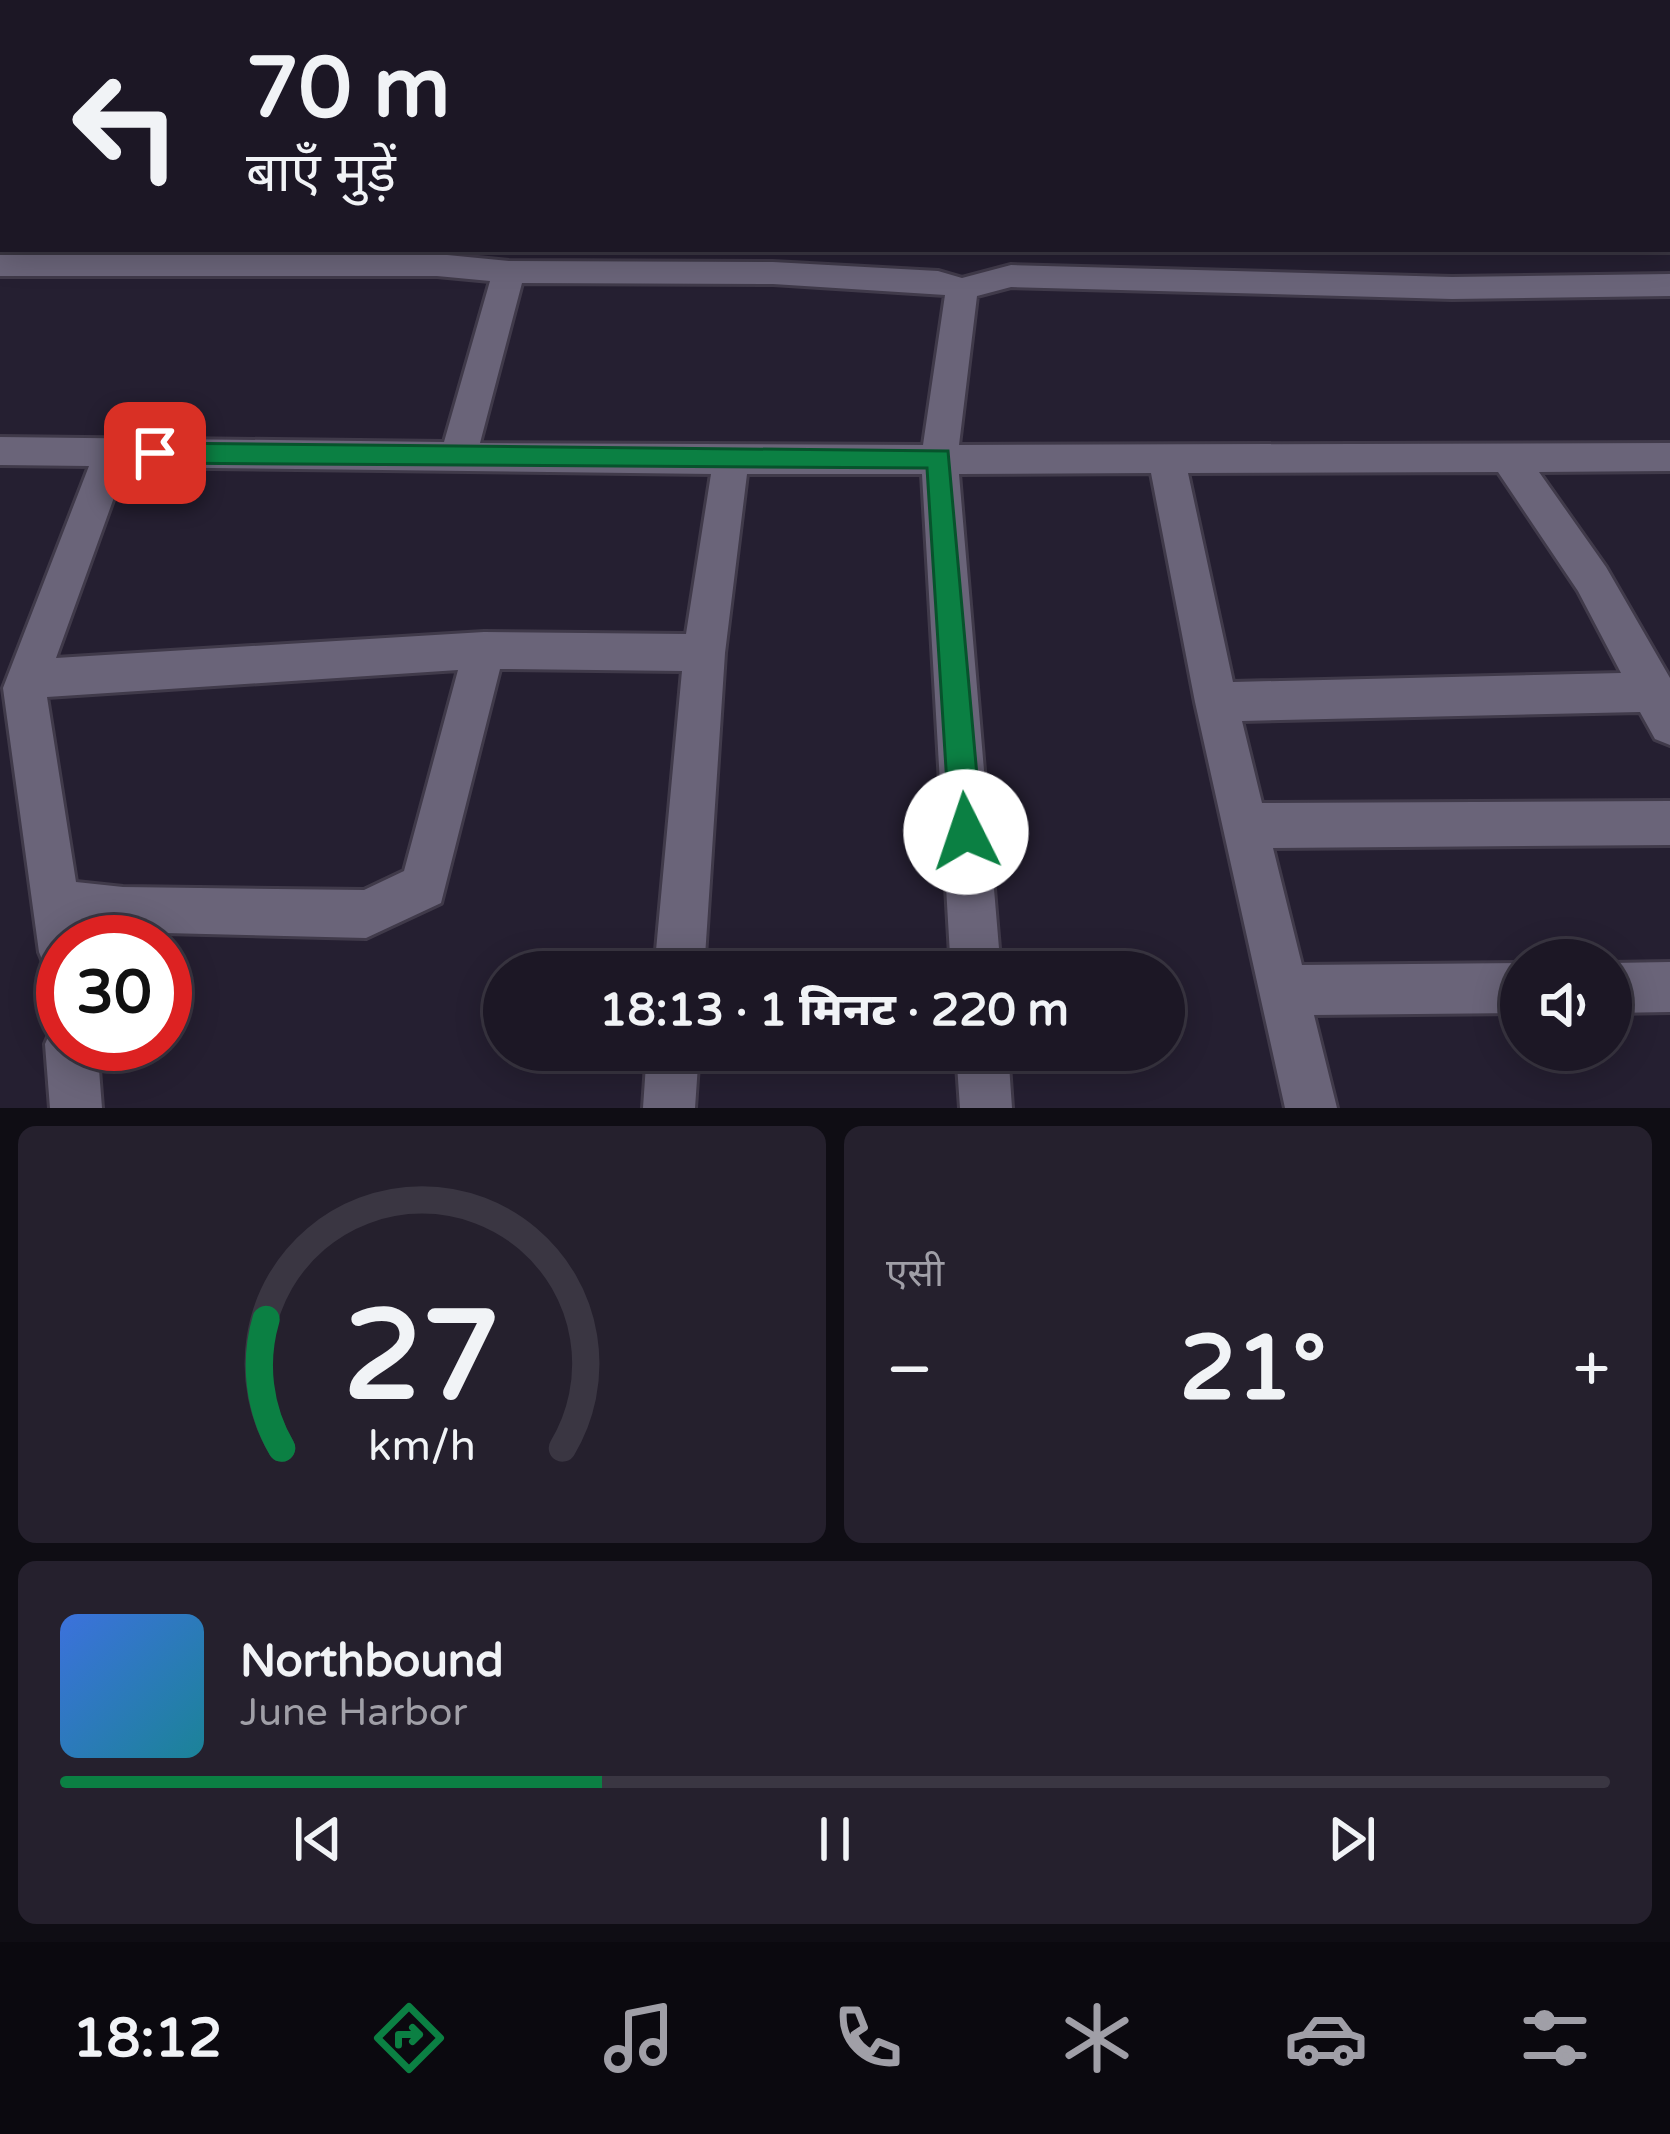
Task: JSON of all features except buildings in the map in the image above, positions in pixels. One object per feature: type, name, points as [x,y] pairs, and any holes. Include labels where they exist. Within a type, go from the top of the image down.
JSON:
[{"type":"street","points":[[0,265],[220,257],[440,257],[509,272],[773,261],[962,289],[1009,262],[1452,288],[1670,284]]},
{"type":"street","points":[[459,453],[509,272]]},
{"type":"street","points":[[962,289],[939,458],[974,951]]},
{"type":"street","points":[[0,451],[459,453],[730,460],[1670,457]]},
{"type":"street","points":[[60,915],[24,688],[112,453]]},
{"type":"street","points":[[1167,459],[1216,702],[1311,1108]]},
{"type":"street","points":[[681,951],[704,652],[730,460]]},
{"type":"street","points":[[1216,702],[1662,709],[1592,579],[1510,460]]},
{"type":"street","points":[[27,679],[484,650],[704,652]]},
{"type":"street","points":[[59,904],[123,910],[366,914],[424,886],[484,650]]},
{"type":"street","points":[[1246,826],[1670,823]]},
{"type":"street","points":[[1632,988],[1670,987]]},
{"type":"street","points":[[1284,990],[1500,988]]},
{"type":"street","points":[[73,1071],[76,1108]]},
{"type":"street","points":[[669,1108],[672,1071]]},
{"type":"street","points":[[983,1071],[986,1108]]},
{"type":"route","points":[[155,453],[939,458],[966,832]]}]
